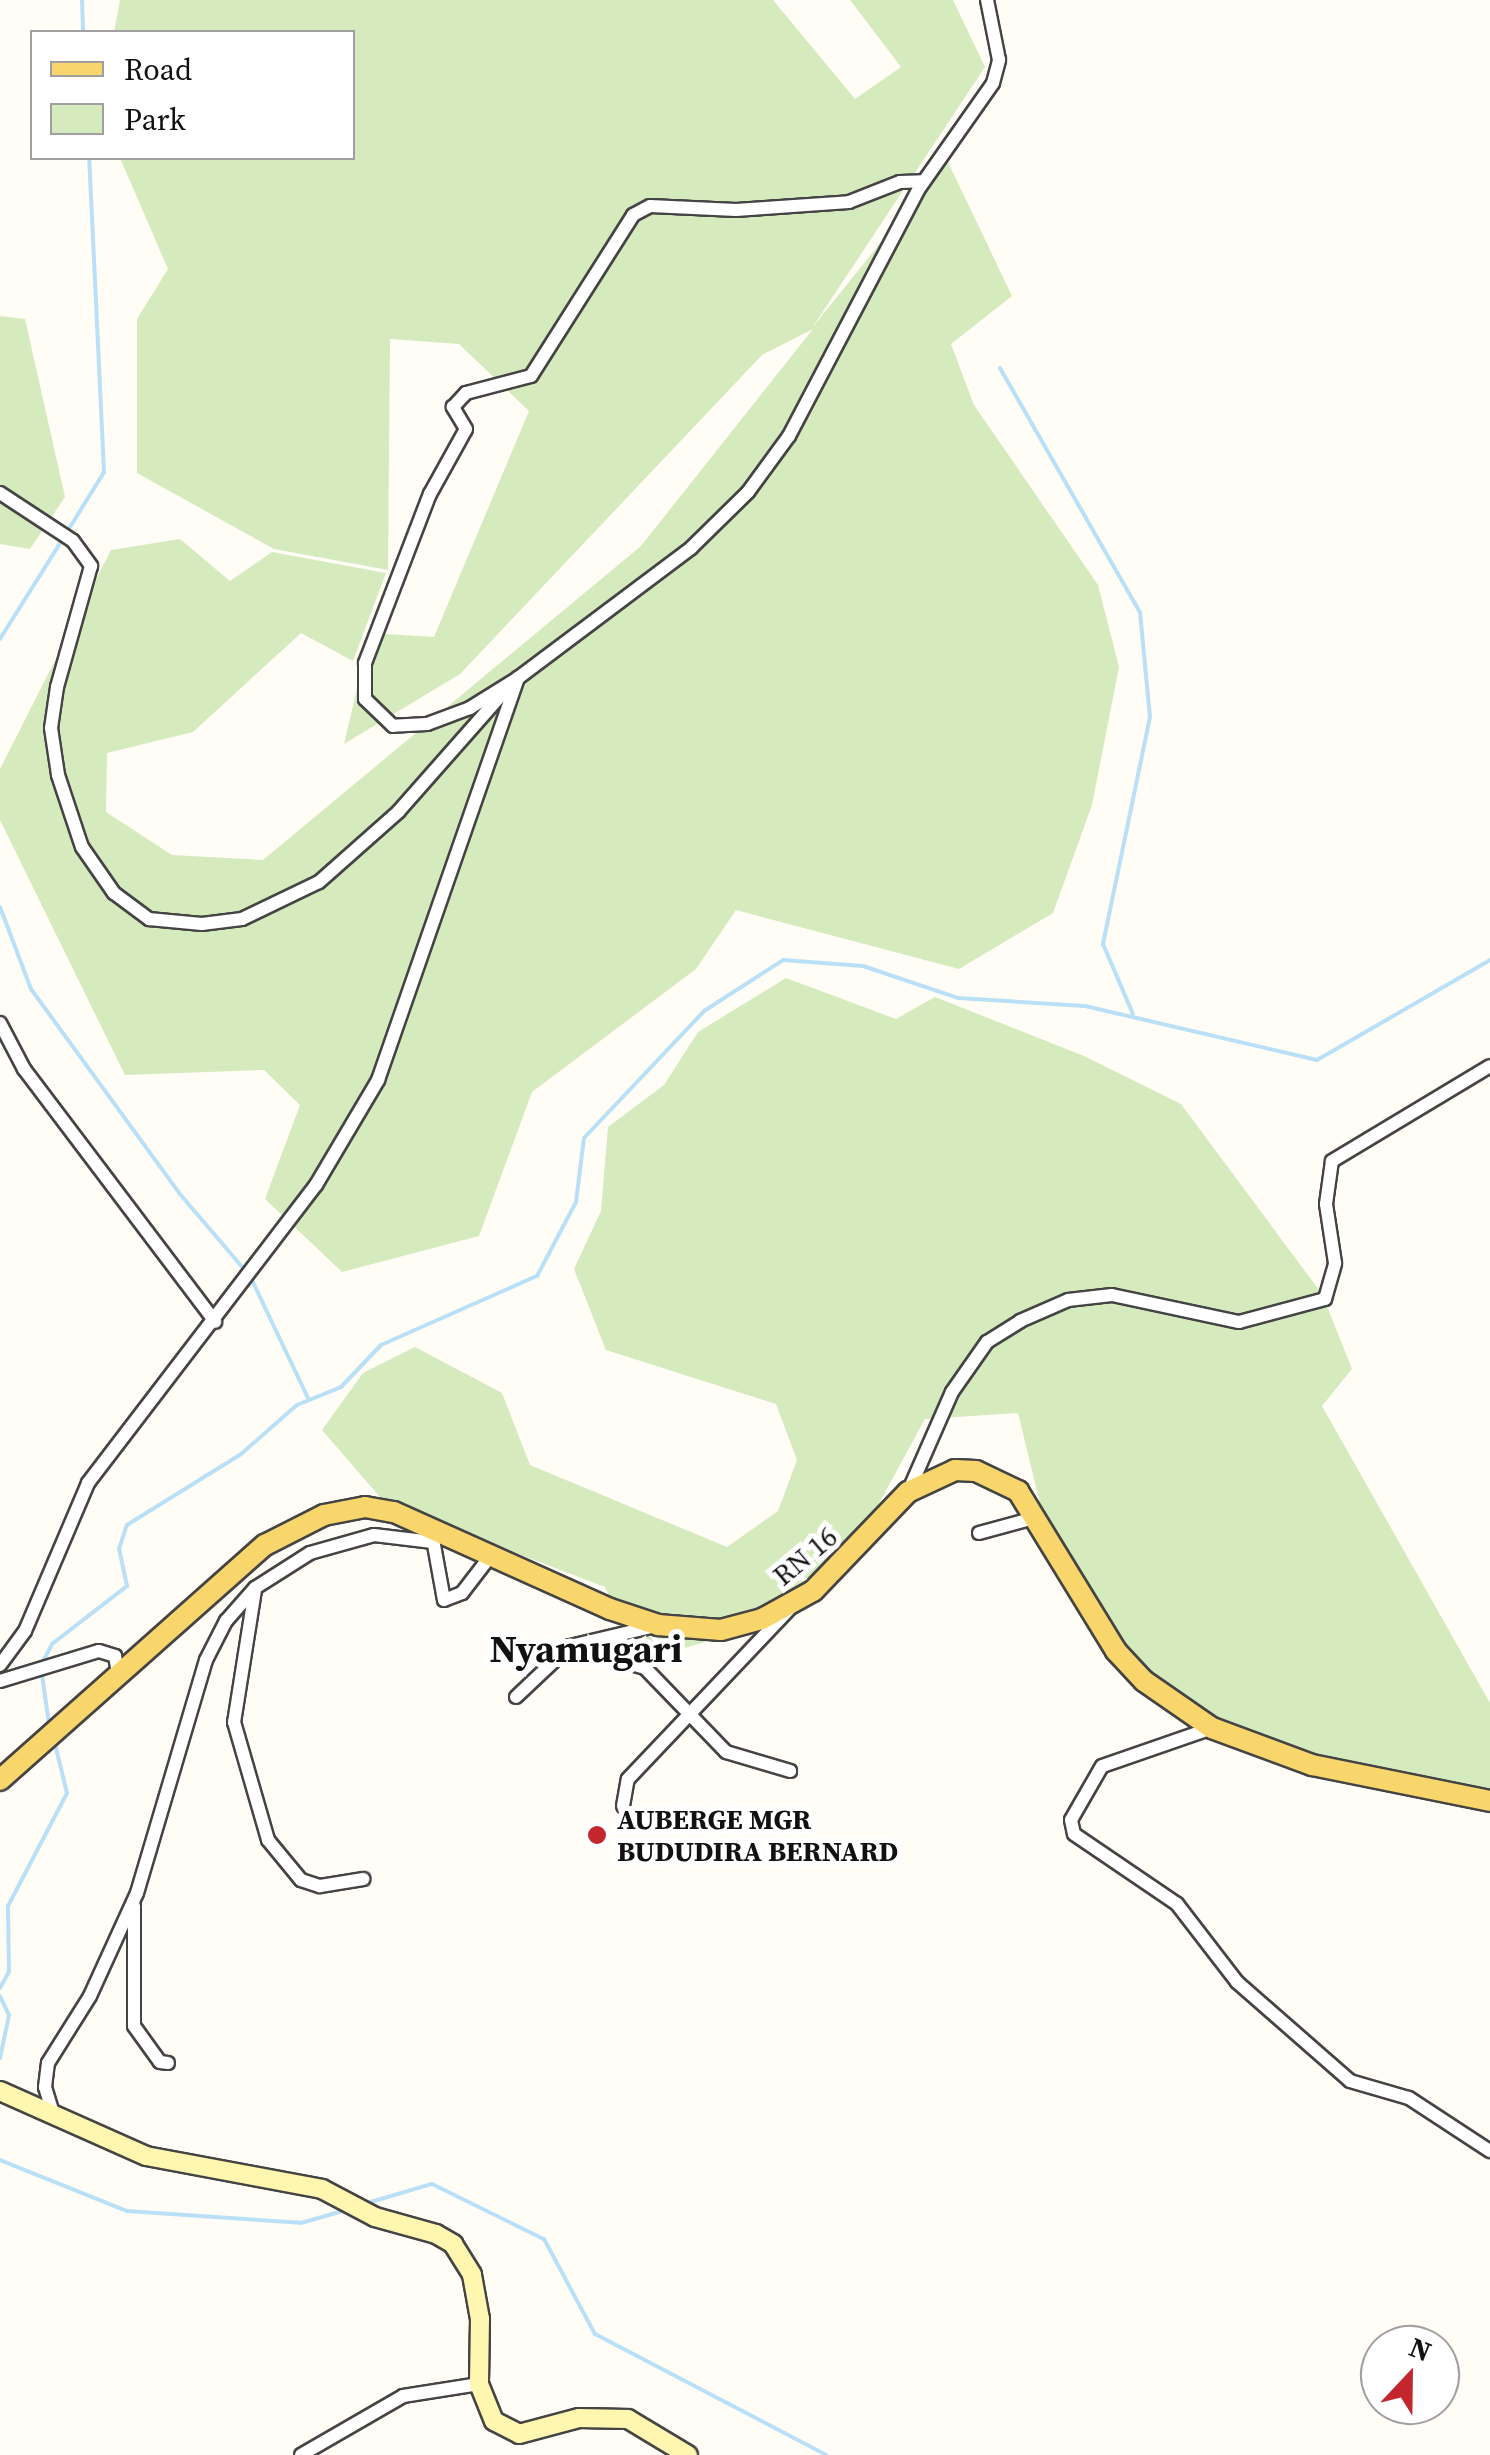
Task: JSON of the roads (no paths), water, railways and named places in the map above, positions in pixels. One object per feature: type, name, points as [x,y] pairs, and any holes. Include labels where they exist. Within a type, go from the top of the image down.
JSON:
[{"type":"main road","name":"RN 16","points":[[0,1780],[119,1678],[202,1596],[295,1526],[365,1507],[432,1535],[492,1554],[658,1625],[721,1630],[793,1605],[843,1564],[908,1492],[955,1470],[976,1471],[1018,1491],[1038,1517],[1086,1610],[1116,1651],[1144,1681],[1212,1728],[1312,1765],[1490,1801]]},
{"type":"main road","points":[[0,2091],[52,2110],[146,2156],[322,2189],[357,2207],[418,2226],[464,2257],[480,2319],[478,2384],[484,2406],[506,2431],[519,2434],[604,2415],[645,2427],[688,2455]]},
{"type":"street","points":[[924,181],[900,182],[849,202],[736,210],[650,206],[633,216],[531,376],[466,393],[453,407],[466,429],[430,494],[365,664],[365,699],[394,726],[427,724],[470,708],[640,592],[748,492],[822,382],[924,181],[998,71],[987,0]]},
{"type":"street","points":[[0,493],[73,542],[92,566],[57,688],[51,728],[58,775],[82,847],[114,893],[149,918],[202,924],[242,919],[319,882],[398,812],[518,678]]},
{"type":"street","points":[[0,1665],[25,1631],[88,1482],[215,1322],[316,1185],[392,1050],[518,678]]},
{"type":"street","points":[[0,1023],[24,1069],[215,1322]]},
{"type":"street","points":[[908,1492],[952,1392],[987,1342],[1020,1321],[1068,1300],[1112,1296],[1239,1322],[1325,1299],[1335,1264],[1326,1204],[1332,1161],[1490,1066]]},
{"type":"street","points":[[979,1533],[1038,1517]]},
{"type":"street","points":[[52,2110],[44,2087],[48,2062],[90,1996],[134,1899],[206,1660],[226,1621],[255,1588],[310,1553],[374,1535],[432,1535],[444,1600],[462,1593],[492,1554]]},
{"type":"street","points":[[255,1588],[234,1722],[268,1840],[301,1880],[320,1886],[362,1879]]},
{"type":"street","points":[[623,1806],[628,1779],[685,1712],[793,1605]]},
{"type":"street","points":[[516,1697],[570,1646],[658,1625]]},
{"type":"street","points":[[570,1646],[645,1668],[726,1752],[790,1771]]},
{"type":"street","points":[[0,1681],[98,1651],[115,1656],[119,1678]]},
{"type":"street","points":[[1212,1728],[1102,1766],[1071,1820],[1074,1834],[1178,1904],[1237,1982],[1350,2081],[1409,2098],[1490,2151]]},
{"type":"street","points":[[134,1899],[134,2026],[160,2062],[168,2063]]},
{"type":"street","points":[[301,2455],[403,2396],[478,2384]]},
{"type":"waterway","points":[[82,0],[83,30]]},
{"type":"waterway","points":[[67,532],[104,472],[89,160]]},
{"type":"waterway","points":[[1000,368],[1140,612],[1150,717],[1103,944],[1133,1014]]},
{"type":"waterway","points":[[0,639],[62,540]]},
{"type":"waterway","points":[[0,907],[31,989],[179,1193],[244,1269]]},
{"type":"waterway","points":[[41,1665],[52,1644],[127,1586],[119,1549],[127,1525],[241,1454],[297,1405],[341,1387],[381,1345],[537,1276],[576,1202],[584,1138],[704,1011],[783,960],[863,966],[958,998],[1085,1006],[1317,1060],[1490,960]]},
{"type":"waterway","points":[[250,1276],[308,1398]]},
{"type":"waterway","points":[[42,1675],[49,1724]]},
{"type":"waterway","points":[[0,1988],[9,1972],[8,1906],[67,1793],[55,1744]]},
{"type":"waterway","points":[[0,1996],[9,2015],[0,2058]]},
{"type":"waterway","points":[[0,2160],[127,2211],[301,2223],[346,2210]]},
{"type":"waterway","points":[[364,2204],[432,2184],[544,2239],[595,2334],[826,2455]]},
{"type":"place","name":"AUBERGE MGR BUDUDIRA BERNARD","points":[[597,1835]]},
{"type":"district","name":"Nyamugari","points":[[586,1650]]}]
